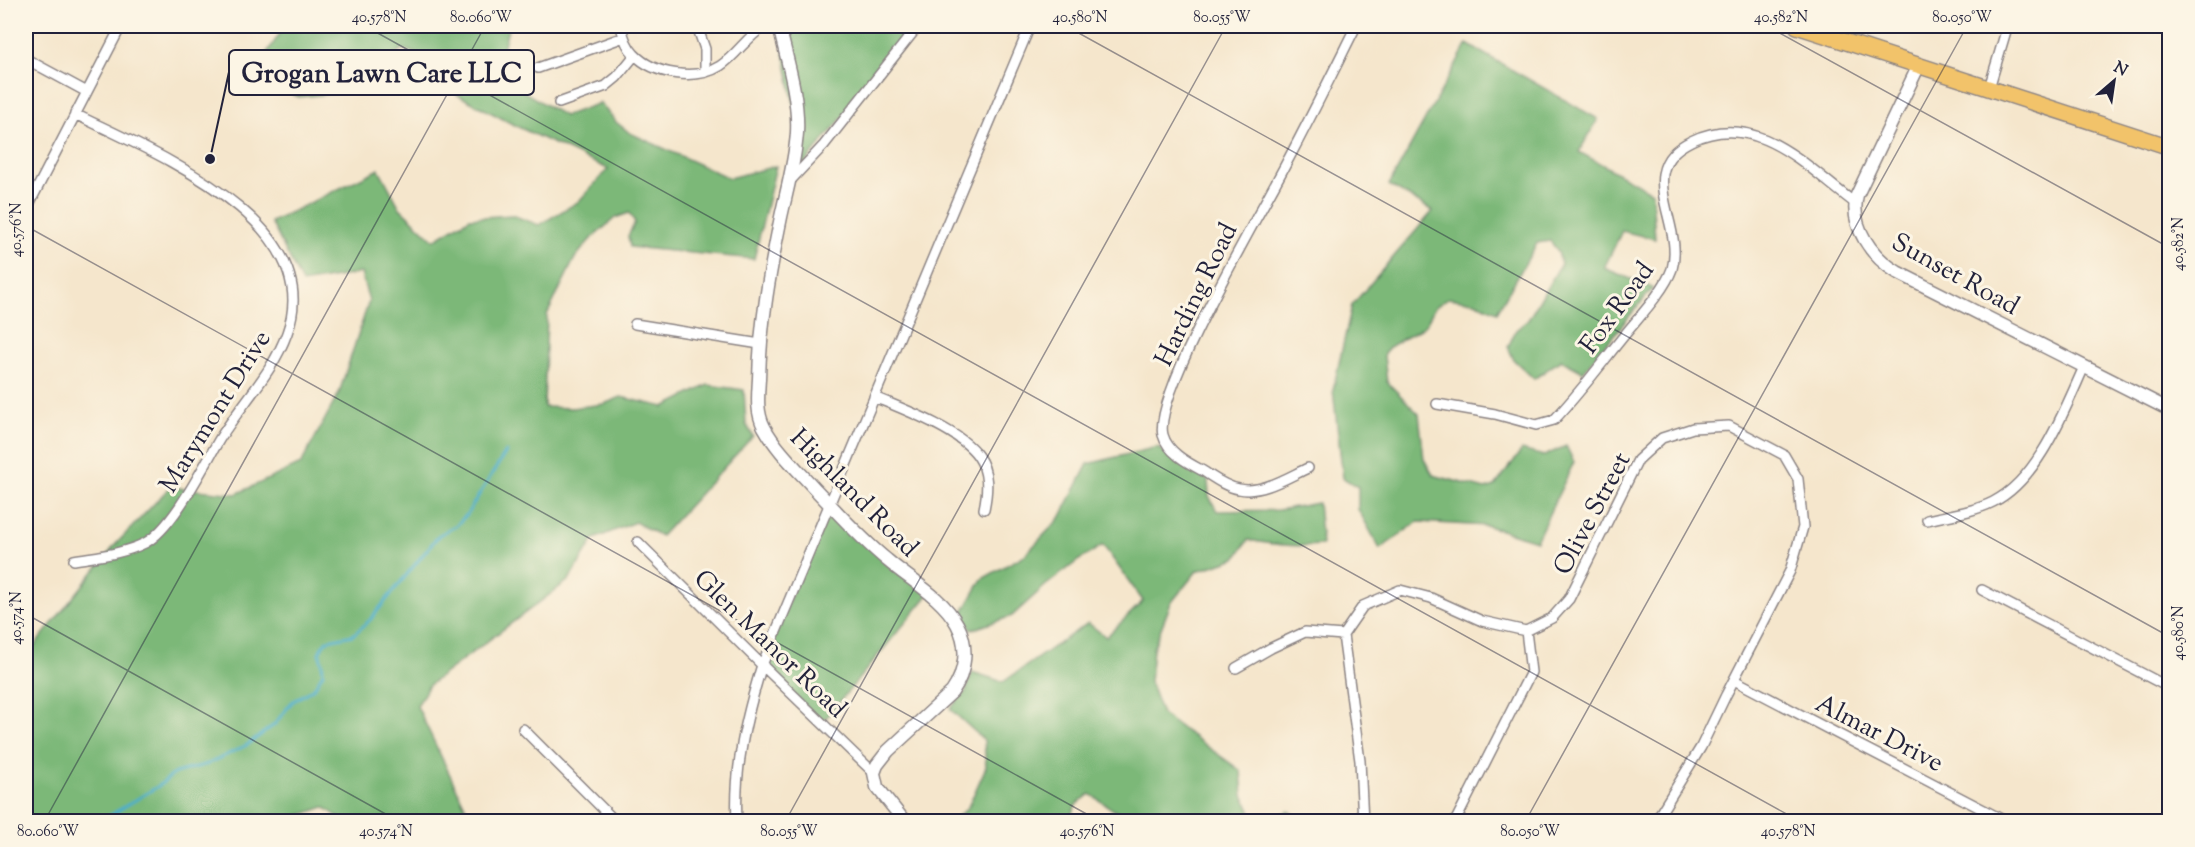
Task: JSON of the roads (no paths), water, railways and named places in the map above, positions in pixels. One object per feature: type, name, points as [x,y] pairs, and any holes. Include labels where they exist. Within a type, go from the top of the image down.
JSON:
[{"type":"main road","points":[[1797,26],[2169,147]]},
{"type":"street","points":[[26,210],[121,26]]},
{"type":"street","points":[[621,26],[624,37],[635,55],[644,63],[671,72],[711,71],[731,58],[762,26]]},
{"type":"street","points":[[697,26],[705,49],[705,72]]},
{"type":"street","name":"Highland Road","points":[[779,26],[793,88],[797,121],[790,181],[781,217],[760,344],[759,415],[763,426],[783,455],[829,503],[875,550],[946,609],[958,626],[964,643],[963,666],[952,692],[888,751],[874,773]]},
{"type":"street","points":[[790,181],[824,145],[918,26]]},
{"type":"street","points":[[737,822],[742,742],[762,665],[1030,26]]},
{"type":"street","name":"Harding Road","points":[[1308,468],[1258,489],[1238,489],[1227,486],[1178,455],[1167,444],[1163,435],[1162,422],[1175,381],[1218,290],[1288,161],[1356,26]]},
{"type":"street","points":[[1989,88],[2006,31]]},
{"type":"street","points":[[538,68],[624,37]]},
{"type":"street","points":[[559,103],[606,86],[617,77],[635,55]]},
{"type":"street","points":[[26,59],[87,92]]},
{"type":"street","points":[[1855,202],[1865,175],[1919,65]]},
{"type":"street","name":"Marymont Drive","points":[[74,560],[112,554],[146,542],[175,513],[226,429],[272,364],[288,332],[293,300],[289,275],[274,245],[262,229],[232,200],[184,170],[75,114]]},
{"type":"street","name":"Fox Road","points":[[1437,404],[1495,414],[1536,425],[1554,420],[1641,314],[1672,269],[1673,240],[1663,176],[1670,156],[1677,148],[1690,141],[1724,131],[1745,133],[1772,141],[1855,202]]},
{"type":"street","name":"Sunset Road","points":[[1855,202],[1859,227],[1864,239],[1876,257],[1885,265],[2169,410]]},
{"type":"street","points":[[635,324],[760,344]]},
{"type":"street","points":[[1927,520],[1981,507],[2014,489],[2040,456],[2084,367]]},
{"type":"street","points":[[874,398],[924,419],[954,436],[978,456],[985,471],[989,489],[984,509]]},
{"type":"street","name":"Olive Street","points":[[1526,631],[1552,618],[1569,599],[1638,460],[1662,438],[1693,428],[1729,426],[1784,455],[1798,480],[1803,527],[1790,571],[1701,747],[1655,822]]},
{"type":"street","name":"Glen Manor Road","points":[[638,542],[874,773]]},
{"type":"street","points":[[1363,822],[1360,761],[1343,635],[1363,606],[1400,590],[1431,598],[1482,621],[1526,631],[1531,672],[1455,822]]},
{"type":"street","points":[[1982,590],[2169,688]]},
{"type":"street","points":[[1236,668],[1305,632],[1343,635]]},
{"type":"street","name":"Almar Drive","points":[[1734,680],[2007,822]]},
{"type":"street","points":[[523,729],[616,822]]},
{"type":"street","points":[[874,773],[880,794],[904,821]]},
{"type":"waterway","points":[[99,822],[157,787],[175,773],[208,764],[247,745],[274,725],[292,702],[314,688],[323,673],[319,653],[323,645],[328,640],[353,635],[370,620],[439,535],[456,526],[467,514],[506,452]]},
{"type":"place","name":"Grogan Lawn Care LLC","points":[[210,159]]}]
